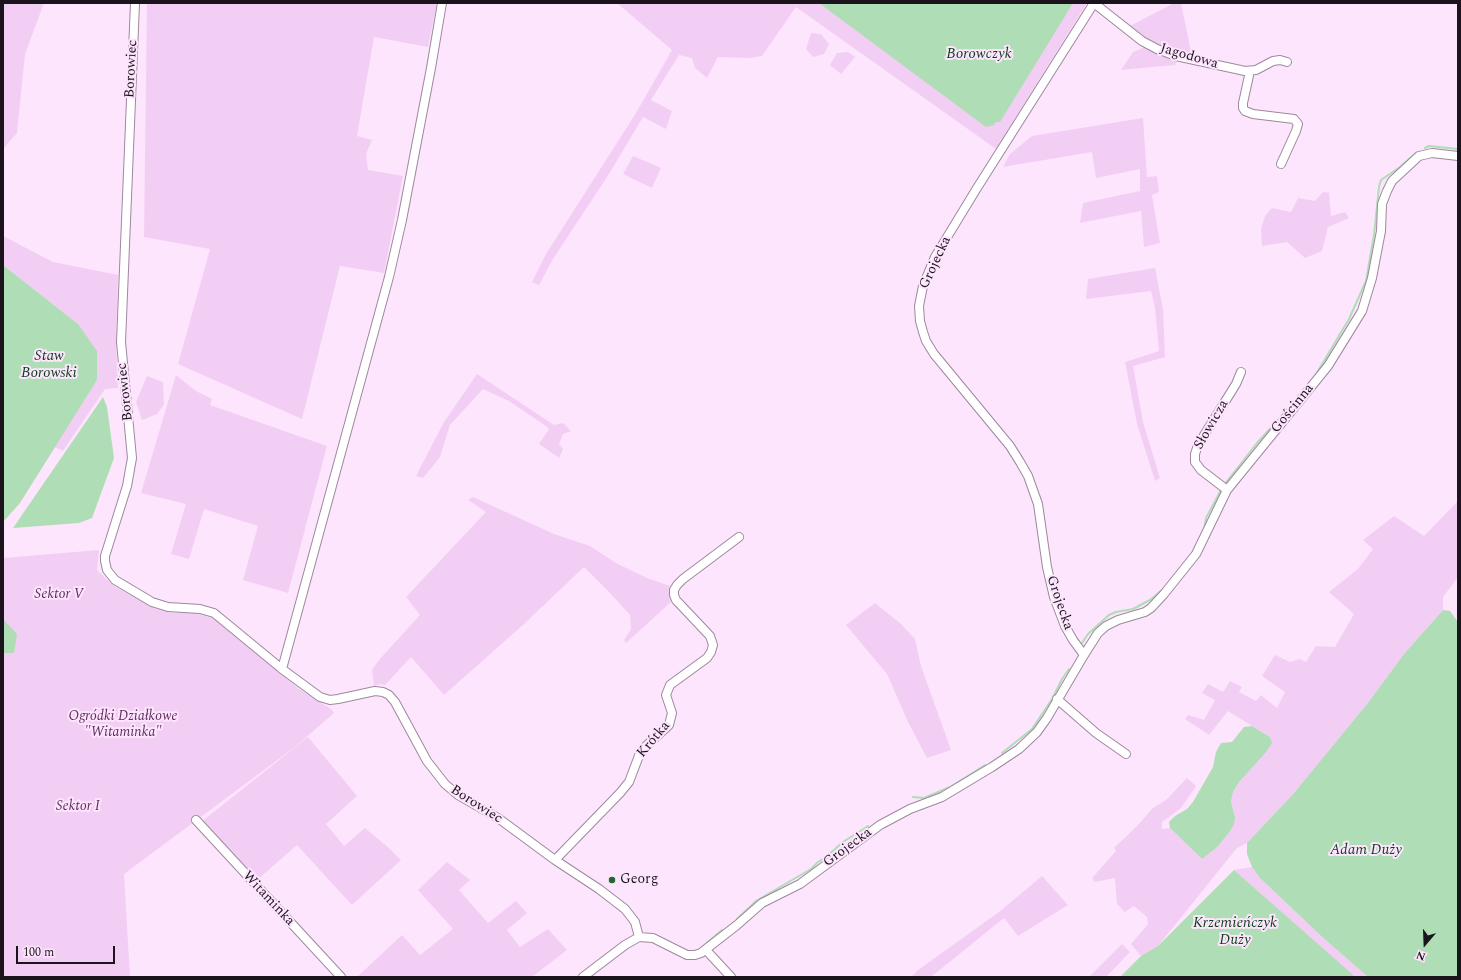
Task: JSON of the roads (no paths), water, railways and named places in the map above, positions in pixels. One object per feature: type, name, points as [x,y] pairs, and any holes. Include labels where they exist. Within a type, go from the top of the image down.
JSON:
[{"type":"street","name":"Borowiec","points":[[135,3],[120,342],[132,458],[126,486],[105,556],[105,564],[109,572],[115,580],[152,602],[168,607],[200,609],[214,613],[314,694],[325,699],[338,700],[375,690],[389,695],[396,702],[427,761],[444,784],[458,795],[503,822],[625,909],[635,922],[639,937]]},
{"type":"street","points":[[282,669],[389,277],[402,220],[427,91],[442,3]]},
{"type":"street","name":"Jagodowa","points":[[1094,3],[1142,41],[1157,49],[1176,56],[1239,70],[1250,71]]},
{"type":"street","name":"Grojecka","points":[[639,937],[653,938],[687,955],[698,954],[706,950],[737,926],[762,903],[800,884],[880,825],[910,809],[942,797],[1014,753],[1037,732],[1047,718],[1084,655],[1065,626],[1054,597],[1047,567],[1038,504],[1028,476],[1010,446],[931,350],[922,332],[919,306],[925,280],[939,251],[973,193],[1094,3]]},
{"type":"street","points":[[1280,164],[1298,124],[1294,120],[1253,114],[1245,111],[1243,108],[1243,103],[1250,71],[1258,69],[1273,61],[1280,60],[1287,62]]},
{"type":"street","name":"Gościnna","points":[[1084,655],[1098,634],[1106,626],[1118,620],[1145,612],[1164,594],[1196,554],[1227,490],[1328,366],[1362,311],[1372,278],[1381,231],[1382,204],[1392,181],[1419,156],[1432,153],[1458,156]]},
{"type":"street","name":"Słowicza","points":[[1227,490],[1202,470],[1195,462],[1195,454],[1198,445],[1236,384],[1241,372]]},
{"type":"street","name":"Krótka","points":[[555,860],[620,793],[630,778],[640,753],[669,725],[672,713],[666,695],[670,685],[707,658],[711,652],[712,642],[710,636],[676,600],[674,591],[679,583],[739,537]]},
{"type":"street","points":[[1057,699],[1096,733],[1126,754]]},
{"type":"street","name":"Witaminka","points":[[196,820],[341,977]]},
{"type":"street","points":[[583,977],[625,945],[639,937]]},
{"type":"street","points":[[706,950],[731,977]]},
{"type":"water","name":"Borowczyk","points":[[819,3],[1073,3],[1000,122],[996,122],[994,125],[986,127]]},
{"type":"water","name":"Staw Borowski","points":[[3,265],[78,324],[97,351],[97,380],[20,503],[3,522]]},
{"type":"water","points":[[103,397],[107,407],[114,458],[92,518],[79,523],[13,528]]},
{"type":"water","name":"Adam Duży","points":[[1443,610],[1450,611],[1458,622],[1458,977],[1368,977],[1320,935],[1260,878],[1252,867],[1247,854],[1247,843],[1294,793],[1367,704],[1404,654]]},
{"type":"water","points":[[3,619],[17,634],[14,653],[3,653]]},
{"type":"water","points":[[1252,726],[1270,737],[1272,743],[1266,752],[1240,781],[1233,792],[1231,802],[1235,817],[1234,824],[1230,831],[1217,847],[1202,859],[1170,828],[1169,822],[1175,816],[1187,809],[1193,802],[1213,767],[1216,752],[1221,743],[1232,742],[1244,727]]},
{"type":"water","name":"Krzemieńczyk Duży","points":[[1234,870],[1355,977],[1120,977],[1141,956],[1158,946]]},
{"type":"waterway","points":[[1425,148],[1429,146],[1458,149]]},
{"type":"waterway","points":[[1315,376],[1349,319],[1366,281],[1381,180],[1400,167],[1417,152]]},
{"type":"waterway","points":[[1224,485],[1257,443],[1288,409]]},
{"type":"waterway","points":[[1204,530],[1206,518],[1222,488]]},
{"type":"waterway","points":[[1082,643],[1088,634],[1109,615],[1116,612],[1133,609],[1150,600],[1163,589]]},
{"type":"waterway","points":[[1002,753],[1032,729],[1052,699],[1069,669]]},
{"type":"waterway","points":[[913,797],[924,798],[950,787],[985,765]]},
{"type":"waterway","points":[[737,919],[756,901],[811,869],[843,842],[868,826]]},
{"type":"waterway","points":[[702,947],[722,930]]},
{"type":"place","name":"Georg","points":[[612,880]]},
{"type":"park label","name":"Sektor V","points":[[59,595]]},
{"type":"park label","name":"Ogródki Działkowe \"Witaminka\"","points":[[123,726]]},
{"type":"park label","name":"Sektor I","points":[[78,807]]}]
